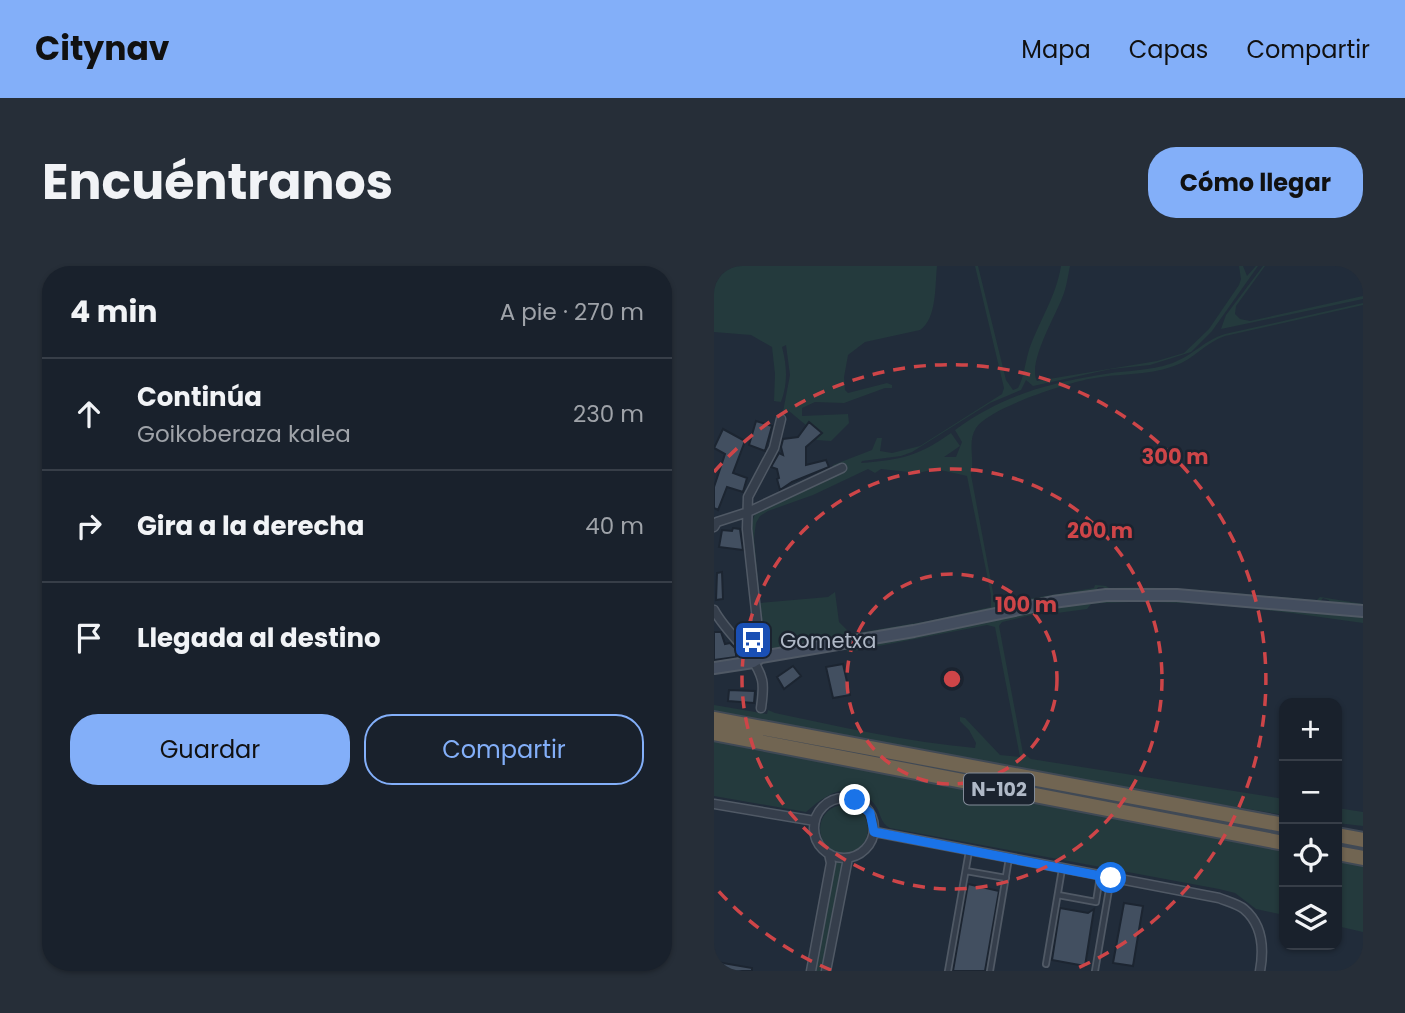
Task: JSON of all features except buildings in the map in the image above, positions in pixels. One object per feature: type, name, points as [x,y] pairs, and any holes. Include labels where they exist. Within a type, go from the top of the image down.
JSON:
[{"type":"highway","name":"N-102","points":[[714,719],[1279,822]]},
{"type":"highway","name":"N-102","points":[[714,733],[1279,842]]},
{"type":"highway","points":[[1342,828],[1363,830]]},
{"type":"highway","points":[[1342,836],[1363,840]]},
{"type":"highway","points":[[1342,854],[1363,858]]},
{"type":"street","points":[[761,708],[763,680],[757,660],[747,529],[748,497],[774,448],[781,419]]},
{"type":"street","points":[[714,527],[717,522],[748,512],[842,468]]},
{"type":"street","points":[[714,668],[1053,602],[1106,595],[1177,595],[1363,611]]},
{"type":"street","points":[[714,610],[720,622],[757,660]]},
{"type":"street","points":[[811,971],[831,863],[829,854],[816,840],[815,821],[818,812],[834,799],[855,800],[870,813],[874,832],[866,850],[848,858],[829,854]]},
{"type":"street","points":[[714,803],[815,821]]},
{"type":"street","points":[[874,832],[1219,898],[1244,909],[1262,934],[1263,957],[1260,971]]},
{"type":"street","points":[[826,971],[848,858]]},
{"type":"lane","points":[[948,971],[969,851]]},
{"type":"lane","points":[[990,971],[1009,858]]},
{"type":"lane","points":[[1046,964],[1062,869]]},
{"type":"lane","points":[[966,871],[1006,878]]},
{"type":"lane","points":[[1058,895],[1096,902],[1100,876]]},
{"type":"lane","points":[[1096,971],[1111,878]]},
{"type":"green space","points":[[714,266],[937,266],[934,301],[926,325],[920,330],[865,342],[848,355],[844,377],[845,390],[848,393],[887,383],[892,385],[892,388],[844,403],[815,402],[802,408],[802,416],[848,414],[849,423],[831,441],[816,440],[819,436],[789,411],[782,417],[790,375],[786,345],[782,347],[786,368],[785,388],[781,402],[774,401],[772,347],[751,335],[714,332]]},
{"type":"green space","points":[[975,266],[978,266],[1006,380],[1013,390],[1020,384],[1029,350],[1055,288],[1061,266],[1070,266],[1067,283],[1039,350],[1035,373],[1037,381],[1157,361],[1184,353],[1209,329],[1239,285],[1239,266],[1243,266],[1247,276],[1258,266],[1212,331],[1191,352],[1150,365],[1111,369],[1033,386],[1026,380],[1021,390],[990,403],[912,452],[861,463],[909,456],[951,433],[960,446],[944,457],[956,457],[962,442],[955,430],[1006,400],[1079,379],[1163,366],[1181,359],[1225,334],[1363,303],[1225,336],[1187,360],[1164,369],[1078,382],[1028,398],[996,413],[984,420],[973,433],[971,475],[995,603],[1014,602],[1014,606],[905,629],[902,626],[898,627],[897,631],[774,651],[768,649],[760,637],[751,525],[756,511],[834,475],[833,465],[872,450],[877,438],[882,438],[880,451],[892,453],[920,446],[1002,394],[1004,388]],"holes":[[[868,469],[875,473],[881,469],[918,473],[936,469],[967,476],[991,595],[991,607],[851,634],[839,622],[835,592],[828,597],[760,603],[754,538],[760,516]]]},
{"type":"green space","points":[[1263,266],[1236,306],[1235,314],[1240,319],[1250,321],[1363,296],[1363,299],[1221,329],[1226,315]]},
{"type":"green space","points":[[1095,585],[1109,588],[1187,589],[1317,600],[1320,597],[1363,604],[1363,608],[1330,604],[1329,600],[1323,598],[1319,603],[1106,590],[1103,587],[1098,587],[1095,593],[1022,604],[1021,600],[1094,588]]},
{"type":"green space","points":[[1156,598],[1363,615],[1363,623],[1261,609],[1125,602],[1091,604],[1087,609],[1057,613],[1052,610],[1002,622],[999,626],[1023,753],[1031,759],[1279,798],[1279,814],[1070,779],[714,712],[714,705],[767,714],[768,710],[875,734],[975,748],[976,743],[960,717],[965,718],[1000,755],[1020,757],[995,627],[987,625],[848,652],[845,648],[1041,608],[1099,600]]},
{"type":"green space","points":[[714,739],[1279,849],[1279,914],[1256,909],[1235,893],[1219,889],[890,828],[882,821],[875,805],[858,791],[831,794],[806,812],[714,796]]},
{"type":"green space","points":[[903,760],[1279,829],[1279,837],[902,764]]},
{"type":"green space","points":[[844,805],[861,812],[868,829],[861,846],[844,853],[827,846],[820,829],[827,812]]},
{"type":"green space","points":[[1342,809],[1363,812],[1363,826],[1342,824]]},
{"type":"green space","points":[[835,860],[842,862],[821,971],[814,971]]},
{"type":"green space","points":[[1342,862],[1363,866],[1363,932],[1342,927]]},
{"type":"place","name":"Gometxa","points":[[753,640]]},
{"type":"route","points":[[855,800],[864,805],[870,813],[874,832],[1111,878]]}]
